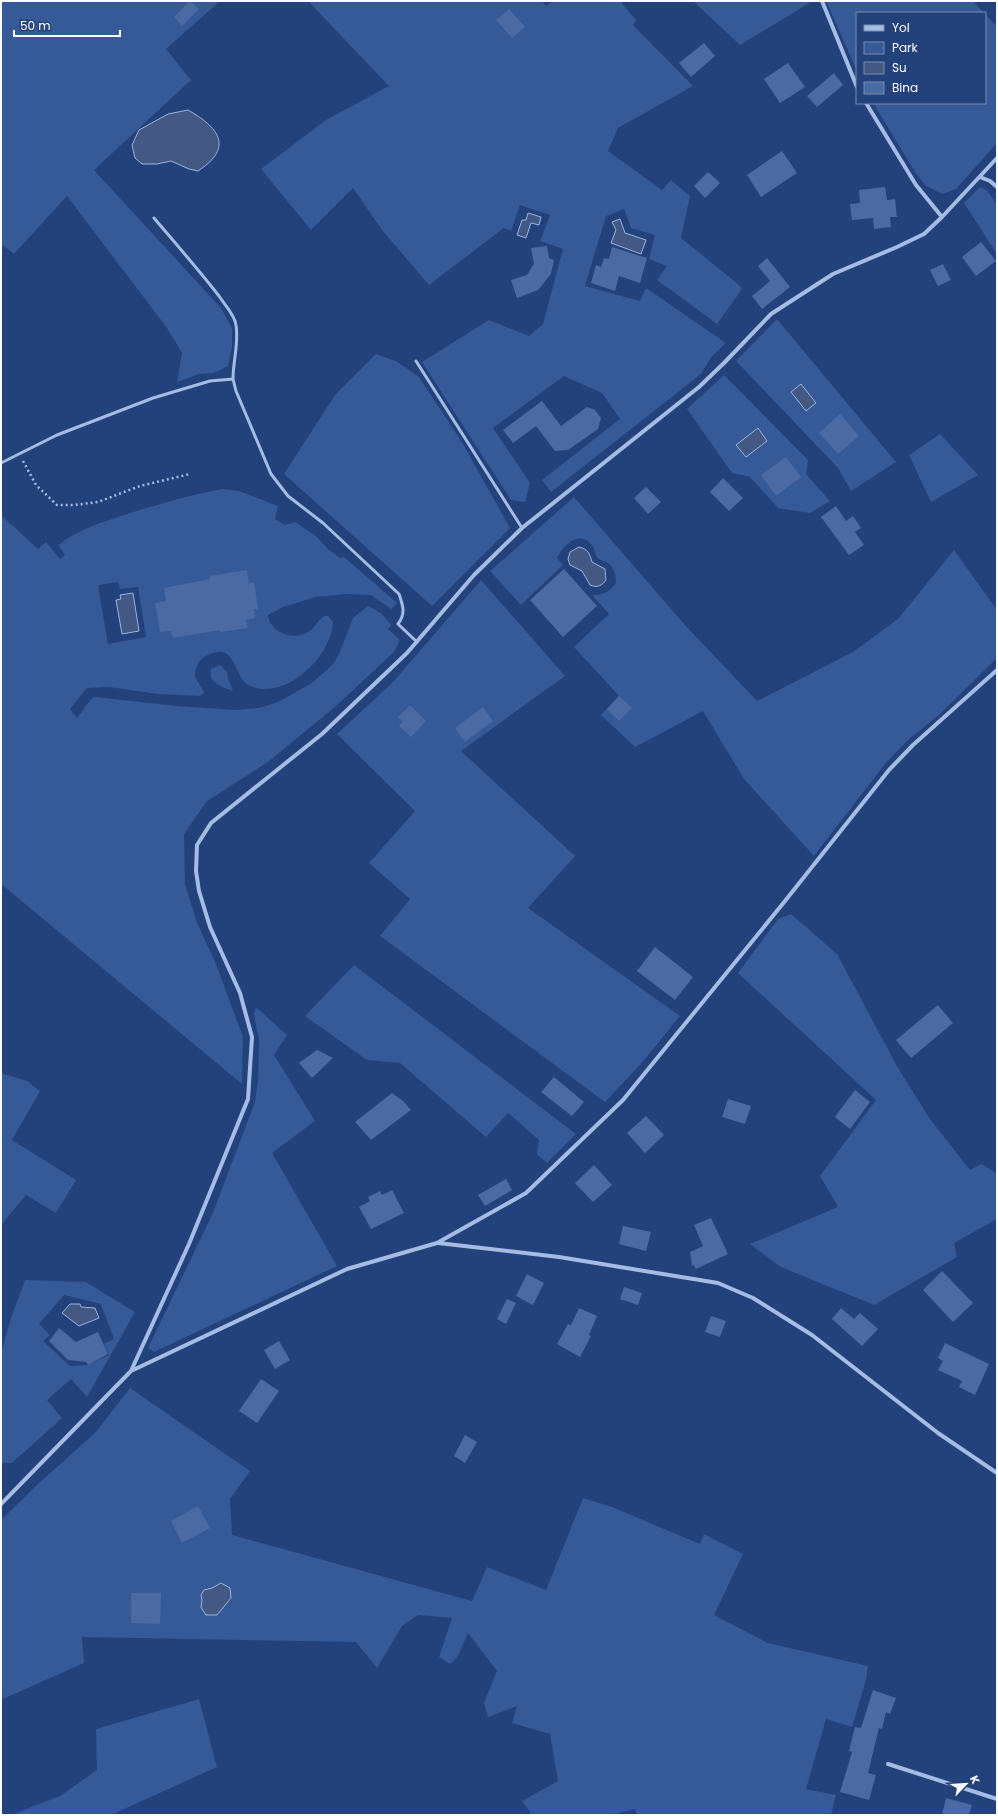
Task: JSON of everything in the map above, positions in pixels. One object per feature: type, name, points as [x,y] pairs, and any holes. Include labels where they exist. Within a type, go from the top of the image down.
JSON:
[{"type":"street","points":[[822,1],[856,85]]},
{"type":"street","points":[[867,104],[916,185],[942,218]]},
{"type":"street","points":[[1,1504],[131,1371],[189,1244],[248,1099],[252,1037],[240,993],[210,927],[199,891],[196,871],[197,845],[211,823],[322,734],[417,642],[474,575],[522,528],[699,387],[771,314],[833,274],[924,234],[942,218],[997,158]]},
{"type":"street","points":[[980,177],[990,181],[997,187]]},
{"type":"street","points":[[131,1371],[348,1269],[438,1243],[526,1193],[623,1100],[785,901],[889,770],[914,745],[997,670]]},
{"type":"street","points":[[438,1243],[559,1257],[718,1283],[753,1298],[812,1335],[938,1433],[997,1473]]},
{"type":"street","points":[[888,1764],[997,1799]]},
{"type":"lane","points":[[154,218],[190,259],[229,310],[236,323],[237,350],[233,363],[233,380],[236,391],[271,474],[288,496],[322,523],[399,594],[404,608],[402,618],[398,624],[417,642]]},
{"type":"lane","points":[[416,361],[522,528]]},
{"type":"lane","points":[[1,463],[58,436],[153,398],[210,381],[233,380]]},
{"type":"path","points":[[20,455],[36,485],[57,504],[74,505],[98,502],[140,486],[190,474]]},
{"type":"green space","points":[[1,1],[220,1],[166,49],[191,80],[94,170],[221,308],[232,328],[232,348],[228,366],[214,373],[199,374],[177,382],[182,353],[167,328],[67,196],[14,254],[1,244]]},
{"type":"green space","points":[[308,1],[542,1],[546,6],[553,1],[620,1],[636,20],[633,25],[693,86],[618,128],[608,151],[662,190],[671,180],[690,196],[681,238],[738,284],[742,289],[717,324],[657,280],[667,266],[649,259],[655,235],[631,228],[624,209],[606,216],[585,286],[640,301],[646,288],[726,343],[712,356],[701,374],[551,492],[542,480],[620,419],[602,393],[564,376],[493,428],[530,483],[525,502],[511,500],[422,362],[489,320],[529,336],[543,324],[563,249],[540,241],[550,215],[520,205],[511,231],[504,228],[429,285],[382,230],[353,188],[311,230],[261,169],[326,120],[389,86]]},
{"type":"green space","points":[[693,1],[810,1],[811,2],[740,45]]},
{"type":"green space","points":[[826,1],[973,1],[983,12],[856,12],[856,69]]},
{"type":"green space","points":[[986,15],[997,27],[997,143],[956,189],[942,194],[926,186],[915,172],[874,104],[986,104]]},
{"type":"green space","points":[[980,187],[987,190],[997,205],[997,254],[964,203]]},
{"type":"green space","points":[[777,319],[896,462],[851,491],[838,468],[736,361]]},
{"type":"green space","points":[[376,354],[396,361],[419,377],[463,444],[510,528],[432,606],[284,474],[335,395]]},
{"type":"green space","points":[[724,375],[808,460],[806,474],[830,501],[810,513],[778,508],[750,477],[732,473],[687,409]]},
{"type":"green space","points":[[940,434],[978,475],[931,502],[909,455]]},
{"type":"green space","points":[[222,489],[239,491],[278,506],[275,519],[285,525],[295,522],[317,537],[328,549],[340,558],[344,557],[397,603],[391,609],[371,595],[346,594],[316,597],[283,607],[268,615],[273,627],[278,631],[284,634],[296,636],[308,632],[324,616],[328,616],[333,622],[331,635],[325,648],[316,661],[305,672],[292,681],[278,687],[264,689],[250,686],[241,677],[230,657],[225,653],[219,652],[204,657],[199,662],[195,670],[197,680],[204,693],[200,696],[158,694],[109,687],[87,688],[70,709],[77,718],[91,699],[95,697],[176,706],[235,710],[259,708],[278,702],[312,683],[333,664],[340,652],[353,618],[368,606],[381,613],[391,625],[388,629],[400,640],[394,652],[336,706],[268,762],[207,801],[184,834],[185,884],[197,923],[216,964],[243,1037],[242,1084],[1,884],[1,515],[38,549],[46,542],[60,559],[65,555],[58,545],[83,530],[139,510]],"holes":[[[118,582],[120,589],[138,587],[146,637],[108,644],[98,585]]]},
{"type":"green space","points":[[574,497],[685,625],[757,701],[853,652],[898,619],[954,550],[997,610],[997,658],[939,715],[908,740],[885,764],[814,856],[744,779],[703,711],[635,747],[601,715],[619,696],[574,647],[609,614],[592,595],[606,592],[616,583],[613,568],[605,561],[598,558],[591,544],[586,540],[581,539],[571,541],[557,558],[563,565],[521,605],[490,571]]},
{"type":"green space","points":[[481,580],[565,676],[461,751],[575,856],[528,908],[680,1016],[640,1065],[605,1102],[380,936],[410,899],[369,863],[415,811],[337,734],[393,682]]},
{"type":"green space","points":[[220,665],[227,672],[233,691],[217,684],[211,678],[211,669]]},
{"type":"green space","points":[[791,914],[837,954],[898,1068],[930,1119],[970,1170],[982,1164],[997,1174],[997,1219],[954,1243],[957,1257],[874,1305],[781,1267],[750,1244],[838,1207],[820,1176],[876,1100],[738,973],[778,919]]},
{"type":"green space","points":[[354,965],[576,1134],[547,1163],[537,1154],[539,1140],[508,1113],[486,1137],[400,1063],[367,1060],[305,1016]]},
{"type":"green space","points":[[256,1007],[287,1035],[274,1055],[315,1121],[272,1153],[337,1266],[154,1352],[148,1348],[212,1215],[255,1102],[258,1079],[259,1040],[254,1014]]},
{"type":"green space","points":[[1,1073],[27,1081],[40,1091],[12,1140],[76,1180],[56,1213],[26,1195],[1,1225]]},
{"type":"green space","points":[[25,1280],[86,1282],[135,1312],[87,1397],[71,1379],[47,1400],[62,1418],[12,1463],[1,1463],[1,1353],[11,1318]],"holes":[[[64,1295],[101,1304],[114,1339],[104,1344],[109,1355],[87,1365],[70,1366],[43,1341],[50,1335],[39,1324]]]},
{"type":"green space","points":[[130,1388],[250,1471],[230,1499],[232,1535],[472,1601],[487,1567],[546,1590],[583,1498],[612,1507],[700,1544],[704,1534],[743,1554],[714,1615],[768,1643],[868,1666],[866,1680],[852,1727],[826,1719],[806,1789],[836,1795],[831,1815],[637,1815],[635,1809],[610,1815],[532,1815],[522,1801],[558,1781],[550,1734],[512,1723],[517,1706],[488,1717],[484,1703],[497,1671],[468,1633],[457,1658],[450,1664],[439,1657],[452,1618],[418,1615],[402,1626],[377,1668],[356,1642],[82,1637],[84,1663],[3,1699],[1,1689],[1,1520],[38,1484],[96,1432]]},
{"type":"green space","points":[[199,1699],[217,1767],[111,1815],[11,1815],[60,1796],[97,1770],[96,1729]]},
{"type":"water","points":[[188,110],[207,123],[214,130],[218,138],[219,146],[216,154],[209,162],[198,171],[189,169],[171,161],[157,164],[142,164],[135,158],[132,145],[139,130],[168,114]]},
{"type":"water","points":[[528,213],[541,217],[539,225],[531,223],[526,238],[517,235],[522,220],[526,220]]},
{"type":"water","points":[[620,219],[625,233],[646,240],[641,254],[611,243],[616,230],[612,222]]},
{"type":"water","points":[[801,384],[816,403],[806,411],[791,392]]},
{"type":"water","points":[[758,428],[767,441],[746,457],[736,445]]},
{"type":"water","points":[[579,547],[588,552],[592,562],[605,569],[606,580],[603,584],[597,586],[590,585],[582,571],[570,565],[568,559],[570,552]]},
{"type":"water","points":[[133,593],[139,631],[122,634],[116,600],[121,599],[120,595]]},
{"type":"water","points":[[70,1304],[80,1304],[81,1307],[95,1308],[99,1318],[79,1326],[62,1313]]},
{"type":"water","points":[[221,1583],[230,1588],[231,1598],[217,1615],[206,1615],[201,1607],[201,1595],[204,1590]]},
{"type":"building","points":[[190,1],[199,9],[182,26],[174,17]]},
{"type":"building","points":[[509,9],[525,27],[512,38],[496,20]]},
{"type":"building","points":[[704,43],[715,56],[691,77],[679,63]]},
{"type":"building","points":[[788,63],[805,87],[780,103],[764,79]]},
{"type":"building","points":[[834,73],[843,85],[817,107],[807,96]]},
{"type":"building","points":[[782,151],[797,173],[761,197],[747,175]]},
{"type":"building","points":[[708,172],[720,183],[705,198],[694,186]]},
{"type":"building","points":[[885,187],[887,200],[895,199],[897,217],[890,217],[891,227],[874,229],[873,218],[852,220],[850,204],[860,203],[859,190]]},
{"type":"building","points":[[981,242],[996,261],[976,276],[962,257]]},
{"type":"building","points":[[547,246],[549,258],[554,260],[551,274],[538,290],[517,298],[511,280],[527,275],[534,264],[531,248]]},
{"type":"building","points":[[612,247],[647,258],[640,283],[619,276],[615,291],[591,283],[596,265],[601,267],[604,258],[609,259]]},
{"type":"building","points":[[767,258],[790,287],[762,309],[752,296],[770,281],[758,266]]},
{"type":"building","points":[[943,264],[951,280],[938,286],[930,270]]},
{"type":"building","points":[[542,401],[561,426],[587,407],[595,410],[601,418],[598,429],[568,450],[555,451],[536,426],[513,443],[503,430]]},
{"type":"building","points":[[840,414],[859,436],[838,454],[819,433]]},
{"type":"building","points":[[786,457],[801,477],[776,496],[761,475]]},
{"type":"building","points":[[723,478],[743,498],[729,511],[710,492]]},
{"type":"building","points":[[646,487],[661,502],[648,514],[634,498]]},
{"type":"building","points":[[836,506],[846,521],[853,516],[861,528],[855,532],[864,545],[849,555],[821,517]]},
{"type":"building","points":[[564,569],[597,606],[563,637],[530,600]]},
{"type":"building","points":[[247,570],[249,583],[254,582],[258,609],[254,609],[255,618],[246,620],[248,628],[220,632],[220,630],[173,638],[171,631],[160,632],[155,603],[166,601],[164,588],[210,579],[210,576]]},
{"type":"building","points":[[619,696],[632,708],[619,721],[607,709]]},
{"type":"building","points":[[410,705],[426,721],[411,737],[399,726],[403,721],[398,717]]},
{"type":"building","points":[[483,707],[493,721],[465,742],[455,728]]},
{"type":"building","points":[[655,947],[693,977],[675,1000],[637,971]]},
{"type":"building","points":[[938,1005],[953,1023],[911,1058],[896,1040]]},
{"type":"building","points":[[317,1050],[333,1058],[312,1078],[299,1063]]},
{"type":"building","points":[[554,1077],[584,1102],[572,1116],[541,1092]]},
{"type":"building","points":[[855,1090],[870,1102],[850,1129],[835,1117]]},
{"type":"building","points":[[392,1093],[403,1101],[411,1110],[371,1140],[355,1122]]},
{"type":"building","points":[[728,1099],[751,1106],[745,1124],[722,1117]]},
{"type":"building","points":[[646,1116],[664,1135],[645,1153],[627,1133]]},
{"type":"building","points":[[594,1165],[612,1185],[593,1202],[575,1183]]},
{"type":"building","points":[[506,1179],[512,1190],[485,1206],[478,1195]]},
{"type":"building","points":[[392,1190],[404,1213],[371,1229],[359,1207],[370,1201],[368,1197],[380,1191],[382,1195]]},
{"type":"building","points":[[711,1218],[728,1254],[696,1269],[694,1265],[692,1266],[690,1252],[703,1246],[694,1225]]},
{"type":"building","points":[[623,1226],[651,1232],[646,1251],[619,1244]]},
{"type":"building","points":[[942,1271],[973,1303],[953,1322],[923,1290]]},
{"type":"building","points":[[527,1274],[544,1283],[533,1305],[516,1296]]},
{"type":"building","points":[[624,1287],[642,1293],[638,1305],[620,1299]]},
{"type":"building","points":[[507,1299],[516,1303],[506,1324],[497,1319]]},
{"type":"building","points":[[579,1308],[597,1316],[589,1335],[591,1336],[580,1357],[557,1344],[568,1324],[571,1325]]},
{"type":"building","points":[[841,1308],[854,1319],[860,1313],[878,1329],[862,1346],[832,1319]]},
{"type":"building","points":[[711,1316],[726,1321],[720,1337],[705,1332]]},
{"type":"building","points":[[59,1328],[76,1342],[98,1332],[108,1354],[88,1365],[86,1362],[68,1360],[49,1341]]},
{"type":"building","points":[[279,1341],[290,1360],[275,1369],[264,1350]]},
{"type":"building","points":[[945,1343],[989,1364],[975,1395],[959,1387],[962,1381],[938,1370],[943,1361],[938,1358]]},
{"type":"building","points":[[261,1379],[279,1391],[257,1423],[239,1411]]},
{"type":"building","points":[[465,1435],[477,1442],[465,1463],[454,1456]]},
{"type":"building","points":[[198,1506],[210,1528],[182,1543],[171,1521]]},
{"type":"building","points":[[131,1593],[161,1593],[160,1624],[131,1623]]},
{"type":"building","points":[[873,1690],[896,1698],[890,1714],[886,1712],[882,1729],[879,1728],[868,1773],[876,1775],[869,1800],[840,1792],[852,1752],[849,1751],[855,1727],[861,1728]]},
{"type":"building","points":[[946,1798],[972,1805],[969,1815],[942,1815]]}]
